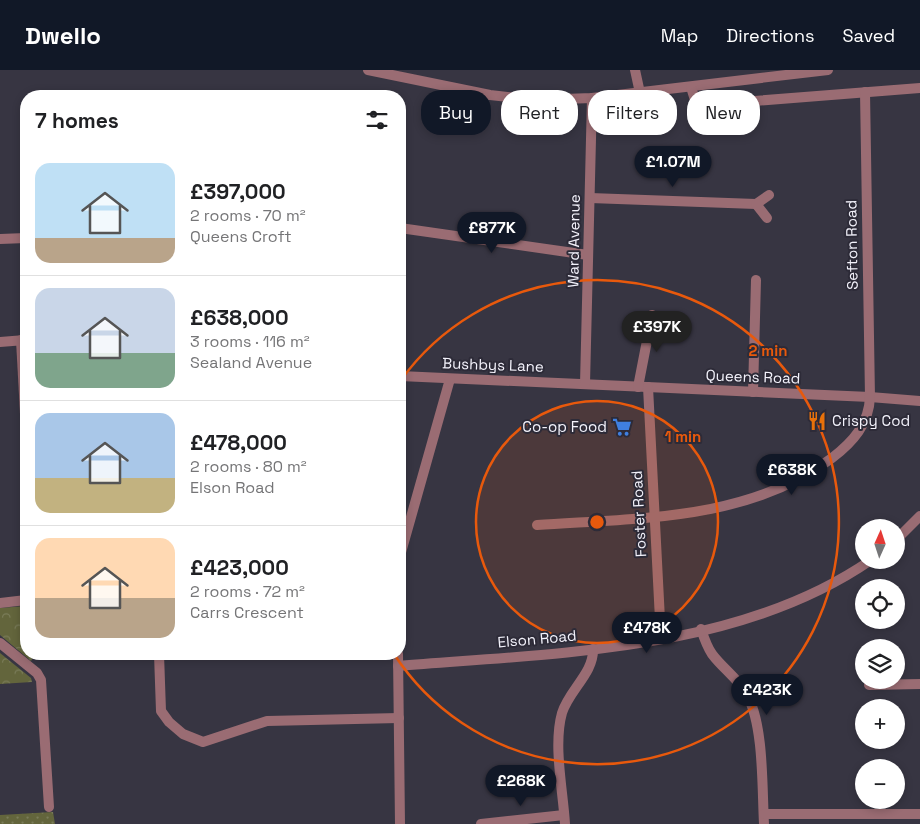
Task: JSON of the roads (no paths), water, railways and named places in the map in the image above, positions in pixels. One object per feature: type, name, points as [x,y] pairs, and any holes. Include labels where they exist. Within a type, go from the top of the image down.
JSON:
[{"type":"street","points":[[371,70],[490,95],[535,100],[588,98]]},
{"type":"street","points":[[635,70],[639,90]]},
{"type":"street","points":[[666,90],[828,70]]},
{"type":"street","points":[[691,87],[696,100],[703,105],[920,88]]},
{"type":"street","name":"Sefton Road","points":[[537,525],[654,517],[716,509],[741,502],[806,475],[838,454],[861,429],[868,416],[870,397],[865,92]]},
{"type":"street","name":"Ward Avenue","points":[[586,384],[591,135]]},
{"type":"street","points":[[590,198],[756,204],[769,195]]},
{"type":"street","points":[[756,204],[767,218]]},
{"type":"street","points":[[406,229],[588,255]]},
{"type":"street","points":[[0,238],[20,238]]},
{"type":"street","points":[[753,392],[756,280]]},
{"type":"street","name":"Foster Road","points":[[652,315],[643,387],[654,517],[661,639]]},
{"type":"street","points":[[0,342],[20,340]]},
{"type":"street","name":"Bushbys Lane","points":[[406,376],[586,384]]},
{"type":"street","points":[[406,535],[450,379]]},
{"type":"street","name":"Queens Road","points":[[586,384],[920,401]]},
{"type":"street","points":[[905,531],[920,516]]},
{"type":"street","name":"Elson Road","points":[[398,666],[593,649],[661,639],[750,616],[806,596],[835,583],[857,569]]},
{"type":"street","points":[[0,603],[20,601]]},
{"type":"street","points":[[701,629],[712,655],[738,681],[750,702],[758,737],[764,819],[920,814]]},
{"type":"street","points":[[0,643],[20,659]]},
{"type":"street","points":[[481,824],[564,819],[560,726],[569,698],[592,662],[593,649]]},
{"type":"street","points":[[21,660],[37,673],[41,680],[42,780],[49,807]]},
{"type":"street","points":[[159,660],[161,711],[169,722],[183,734],[203,742],[268,721],[399,718]]},
{"type":"street","points":[[398,660],[400,824]]},
{"type":"street","points":[[905,684],[920,684]]},
{"type":"place","name":"Crispy Cod","points":[[817,421]]},
{"type":"place","name":"Co-op Food","points":[[622,427]]}]
